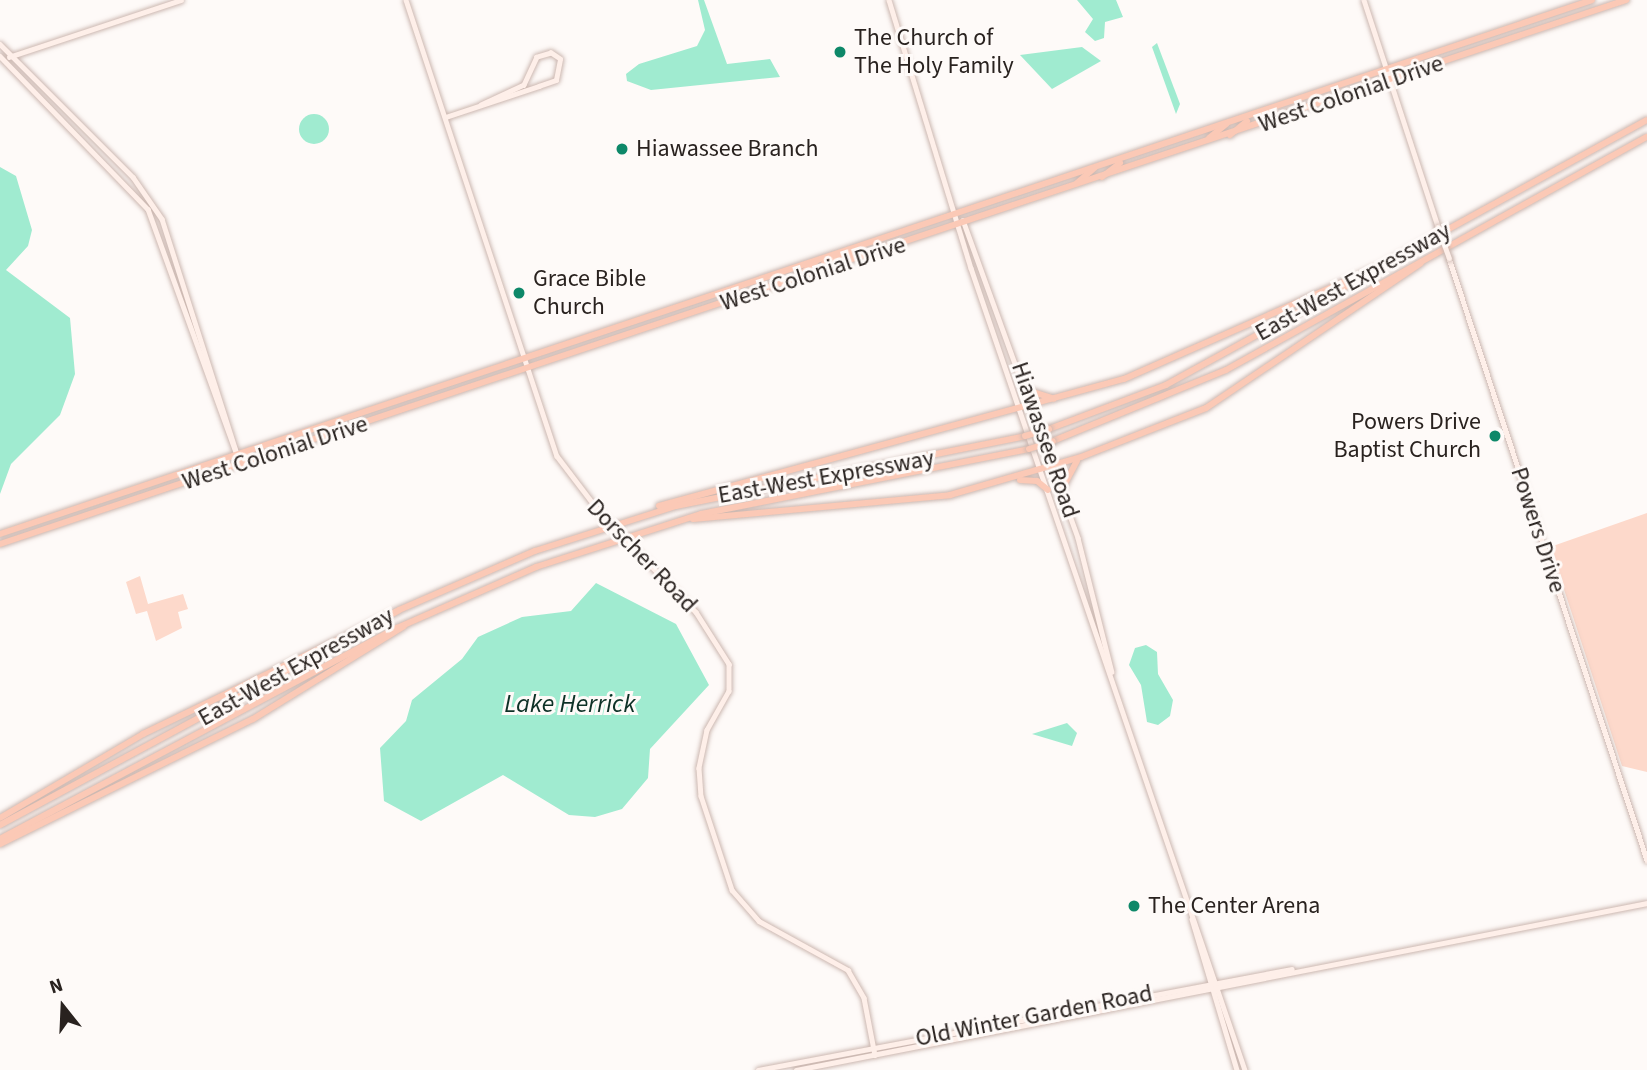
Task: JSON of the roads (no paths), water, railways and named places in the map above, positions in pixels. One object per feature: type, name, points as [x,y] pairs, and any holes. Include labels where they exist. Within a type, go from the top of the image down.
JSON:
[{"type":"highway","name":"West Colonial Drive","points":[[0,534],[1387,71],[1592,0]]},
{"type":"highway","name":"West Colonial Drive","points":[[0,544],[1192,148],[1625,0]]},
{"type":"highway","points":[[1230,135],[1264,112]]},
{"type":"highway","name":"East-West Expressway","points":[[0,825],[399,610],[534,551],[648,513],[1025,436],[1166,386],[1647,120]]},
{"type":"highway","points":[[1192,148],[1226,124]]},
{"type":"highway","name":"East-West Expressway","points":[[0,841],[407,624],[536,567],[687,519],[1029,449],[1177,394],[1647,137]]},
{"type":"highway","points":[[1102,177],[1134,155]]},
{"type":"highway","points":[[1063,191],[1094,168]]},
{"type":"highway","points":[[820,272],[869,243]]},
{"type":"highway","points":[[785,283],[816,261]]},
{"type":"highway","points":[[687,519],[950,495],[1042,471],[1206,408],[1420,263]]},
{"type":"highway","points":[[648,513],[750,480],[1063,399],[1212,344],[1376,268]]},
{"type":"highway","points":[[682,305],[685,316]]},
{"type":"highway","points":[[1030,391],[1039,399],[1063,399]]},
{"type":"highway","points":[[366,422],[396,402]]},
{"type":"highway","points":[[338,432],[365,412]]},
{"type":"highway","points":[[1062,489],[1081,457]]},
{"type":"highway","points":[[1004,482],[1032,480],[1048,490]]},
{"type":"highway","points":[[101,511],[120,494]]},
{"type":"highway","points":[[0,818],[257,675],[399,610]]},
{"type":"highway","points":[[0,841],[253,719],[407,624]]},
{"type":"street","points":[[1,58],[181,0]]},
{"type":"street","name":"Dorscher Road","points":[[406,0],[527,369],[562,466],[605,519],[696,612],[729,664],[729,691],[707,730],[698,768],[732,890],[758,921],[848,970],[864,998],[875,1055]]},
{"type":"street","name":"Hiawassee Road","points":[[889,0],[958,214],[957,226],[1112,673],[1245,1070]]},
{"type":"street","name":"Powers Drive","points":[[1364,0],[1647,860]]},
{"type":"street","points":[[0,44],[114,157],[155,208],[241,453],[240,464]]},
{"type":"street","points":[[446,117],[556,80],[561,59],[551,53],[537,57],[524,85],[481,105]]},
{"type":"street","points":[[1,58],[148,209],[233,456],[240,464]]},
{"type":"street","name":"Hiawassee Road","points":[[958,214],[966,223],[1030,391],[1093,583],[1112,673]]},
{"type":"street","name":"Old Winter Garden Road","points":[[758,1070],[1208,982],[1311,967],[1647,903]]},
{"type":"street","name":"Hiawassee Road","points":[[1192,918],[1208,982],[1237,1070]]},
{"type":"street","name":"Old Winter Garden Road","points":[[796,1070],[1219,989],[1311,967]]},
{"type":"water","points":[[698,0],[704,0],[727,64],[770,59],[780,77],[651,90],[627,81],[626,74],[639,64],[697,46],[705,30]]},
{"type":"water","points":[[1077,0],[1116,0],[1123,17],[1105,22],[1104,38],[1095,41],[1085,32],[1093,19]]},
{"type":"water","points":[[1157,43],[1180,104],[1176,114],[1152,47]]},
{"type":"water","points":[[1082,47],[1101,61],[1052,89],[1020,55]]},
{"type":"water","points":[[314,114],[325,118],[329,129],[325,140],[314,144],[303,140],[299,129],[303,118]]},
{"type":"water","points":[[0,167],[16,176],[32,230],[28,246],[6,270],[70,318],[75,374],[60,415],[11,464],[0,494]]},
{"type":"water","name":"Lake Herrick","points":[[596,583],[676,624],[709,685],[650,749],[648,778],[622,809],[595,817],[569,815],[503,775],[421,821],[384,801],[380,748],[406,721],[412,700],[462,659],[478,637],[522,617],[571,611]]},
{"type":"water","points":[[1146,645],[1157,652],[1158,674],[1173,700],[1170,716],[1158,725],[1147,722],[1141,685],[1129,665],[1135,648]]},
{"type":"water","points":[[1067,723],[1077,733],[1072,746],[1032,734]]},
{"type":"place","name":"The Church of The Holy Family","points":[[840,52]]},
{"type":"place","name":"Hiawassee Branch","points":[[622,149]]},
{"type":"place","name":"Grace Bible Church","points":[[519,293]]},
{"type":"place","name":"Powers Drive Baptist Church","points":[[1495,436]]},
{"type":"place","name":"The Center Arena","points":[[1134,906]]}]
